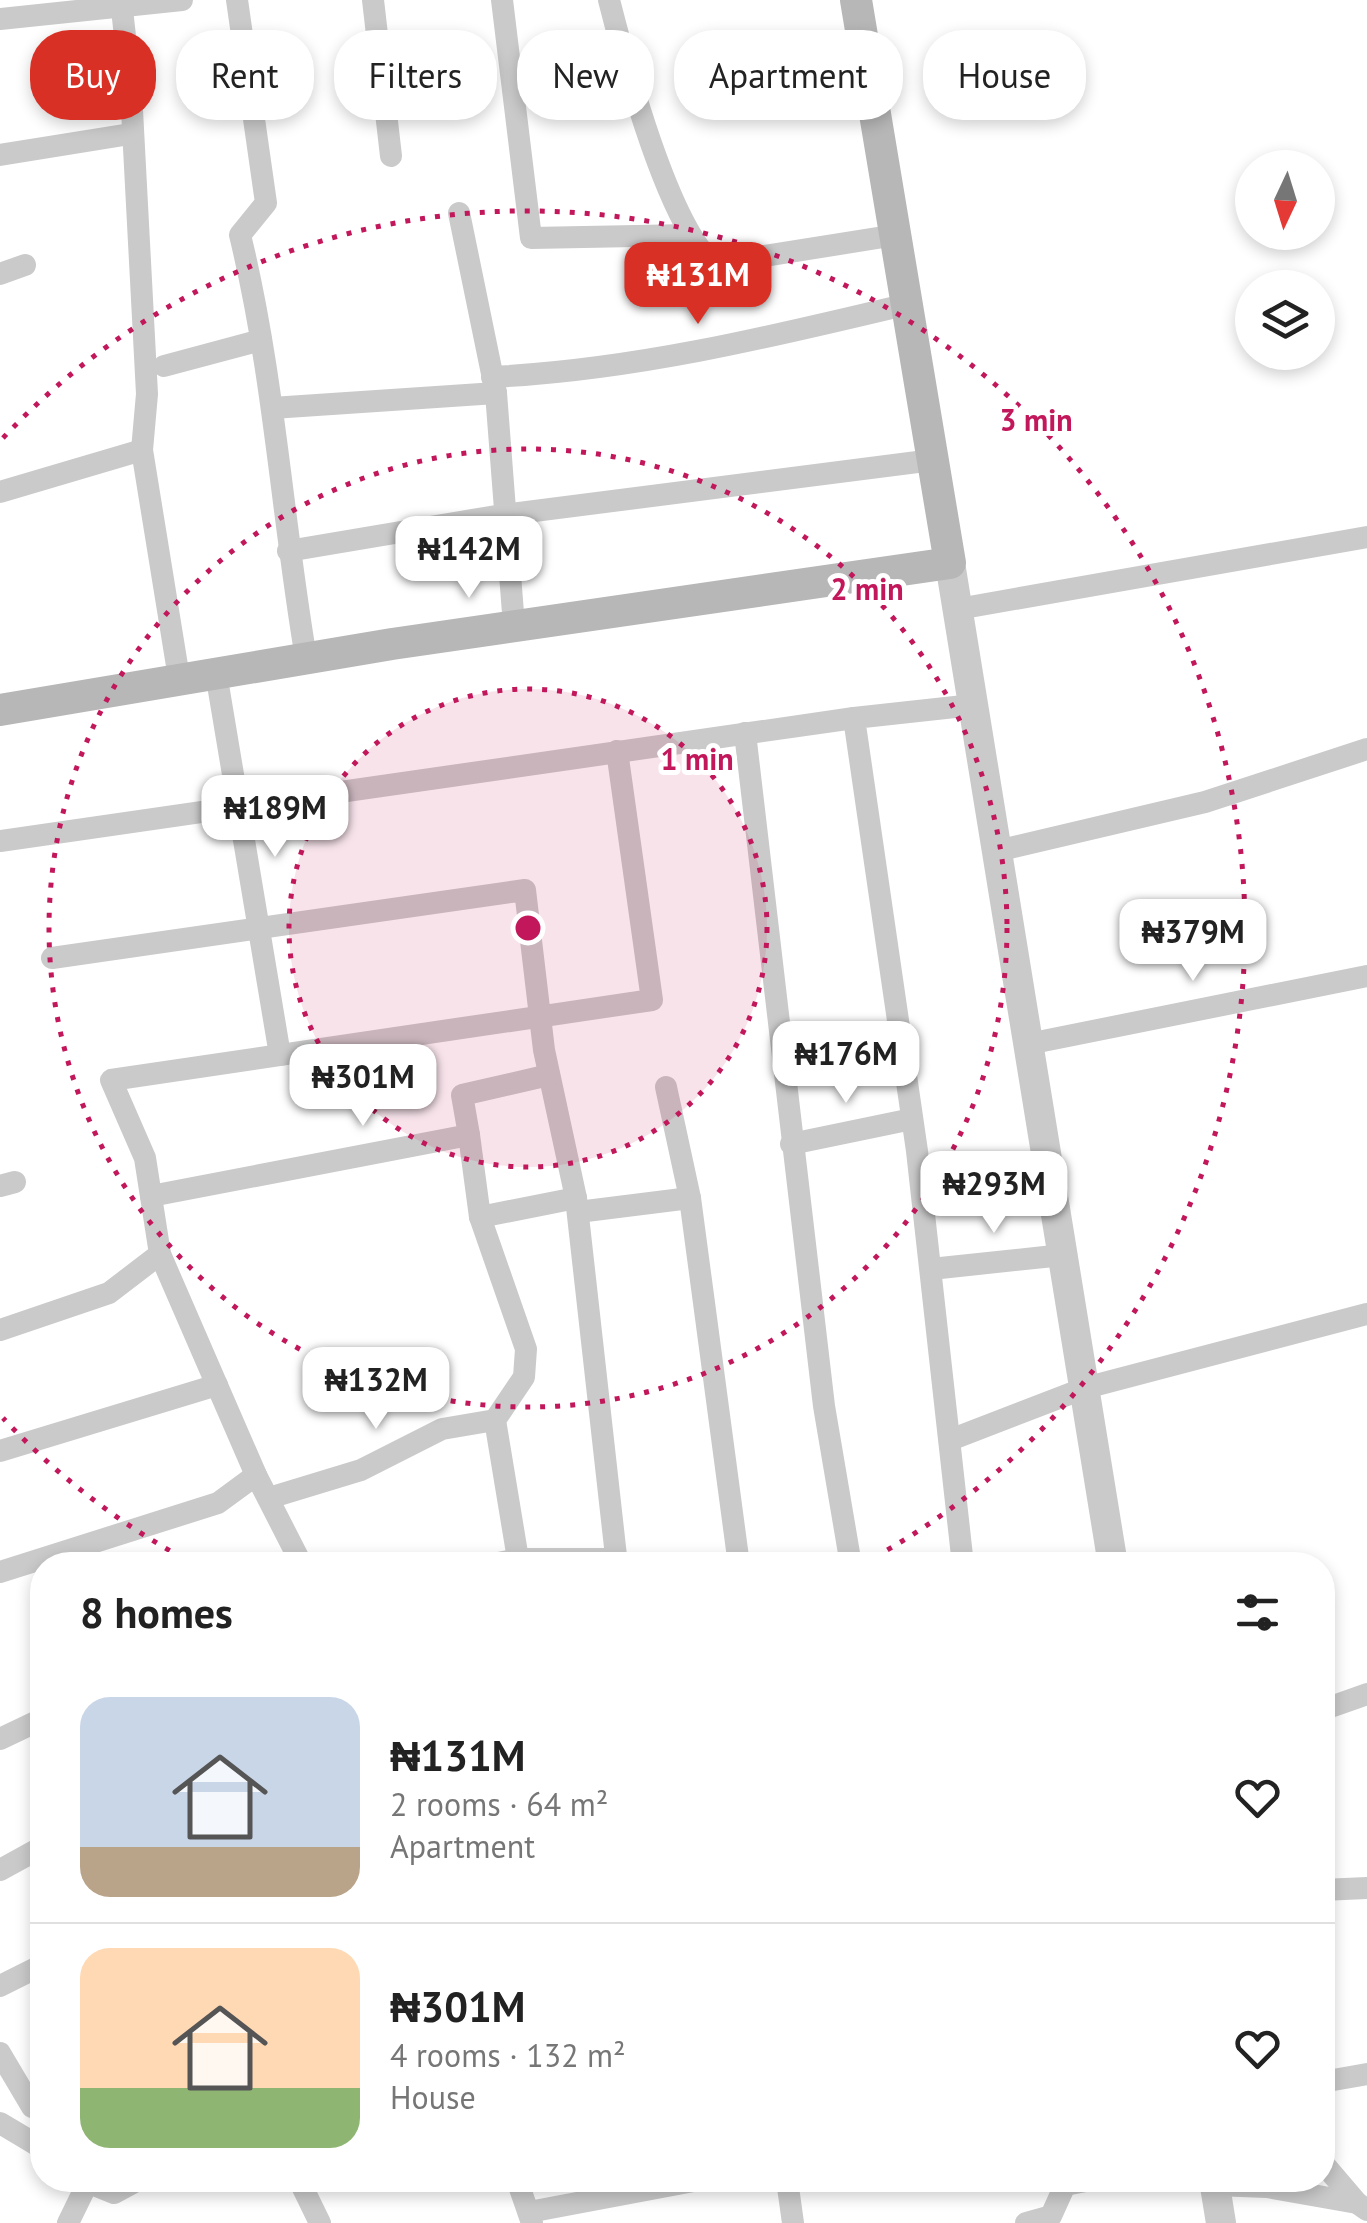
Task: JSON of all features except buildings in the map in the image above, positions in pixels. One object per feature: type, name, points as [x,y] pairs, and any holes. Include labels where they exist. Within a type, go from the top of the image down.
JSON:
[{"type":"main road","points":[[0,710],[306,658],[950,563],[856,0]]},
{"type":"street","points":[[0,18],[182,0]]},
{"type":"street","points":[[237,0],[266,203],[240,235],[272,408],[288,551],[306,658]]},
{"type":"street","points":[[373,0],[391,156]]},
{"type":"street","points":[[502,0],[531,238],[690,235]]},
{"type":"street","points":[[609,0],[625,64],[680,221],[714,264],[896,235]]},
{"type":"street","points":[[121,4],[131,91],[130,134],[147,394],[142,450],[179,678]]},
{"type":"street","points":[[0,154],[130,134]]},
{"type":"street","points":[[458,213],[494,385],[514,626]]},
{"type":"street","points":[[0,274],[25,265]]},
{"type":"street","points":[[272,408],[494,385],[702,353],[908,304]]},
{"type":"street","points":[[164,366],[261,340]]},
{"type":"street","points":[[0,492],[142,450]]},
{"type":"street","points":[[288,551],[504,516],[933,460]]},
{"type":"street","points":[[958,609],[1367,537]]},
{"type":"street","points":[[950,563],[1112,1552]]},
{"type":"street","points":[[216,673],[280,1056]]},
{"type":"street","points":[[0,841],[745,733],[973,705]]},
{"type":"street","points":[[854,718],[912,1119],[962,1552]]},
{"type":"street","points":[[745,733],[824,1406],[850,1552]]},
{"type":"street","points":[[997,851],[1205,802],[1367,749]]},
{"type":"street","points":[[296,1552],[256,1475],[160,1254],[145,1158],[111,1080],[652,1000],[617,751]]},
{"type":"street","points":[[52,958],[525,890],[549,1075],[577,1205],[615,1552]]},
{"type":"street","points":[[1028,1044],[1367,976]]},
{"type":"street","points":[[517,1552],[495,1420],[524,1376],[526,1349],[480,1216],[462,1096],[549,1075]]},
{"type":"street","points":[[666,1087],[690,1198],[737,1552]]},
{"type":"street","points":[[791,1144],[912,1119]]},
{"type":"street","points":[[151,1196],[468,1136]]},
{"type":"street","points":[[480,1216],[690,1198]]},
{"type":"street","points":[[0,1330],[109,1294],[160,1254]]},
{"type":"street","points":[[931,1269],[1063,1254]]},
{"type":"street","points":[[950,1440],[1084,1388],[1367,1314]]},
{"type":"street","points":[[0,1450],[217,1384]]},
{"type":"street","points":[[269,1498],[360,1470],[442,1428],[495,1420]]},
{"type":"street","points":[[63,1552],[218,1503],[256,1475]]},
{"type":"street","points":[[0,1572],[30,1563]]},
{"type":"street","points":[[1335,1705],[1367,1694]]},
{"type":"street","points":[[0,1739],[30,1729]]},
{"type":"street","points":[[0,1870],[30,1853]]},
{"type":"street","points":[[1335,1889],[1367,1888]]},
{"type":"street","points":[[0,1986],[30,1972]]},
{"type":"street","points":[[0,2052],[30,2094]]},
{"type":"street","points":[[1335,2080],[1367,2074]]},
{"type":"street","points":[[30,2107],[0,2122],[30,2141]]},
{"type":"street","points":[[1335,2176],[1362,2206]]},
{"type":"street","points":[[68,2223],[82,2192]]},
{"type":"street","points":[[84,2223],[86,2192]]},
{"type":"street","points":[[304,2192],[320,2223]]},
{"type":"street","points":[[521,2192],[531,2218],[646,2192]]},
{"type":"street","points":[[789,2192],[793,2223]]},
{"type":"street","points":[[1026,2223],[1052,2216],[1061,2192]]},
{"type":"street","points":[[1066,2192],[1071,2223]]},
{"type":"street","points":[[1216,2192],[1221,2223]]},
{"type":"street","points":[[1292,2192],[1362,2206]]}]
